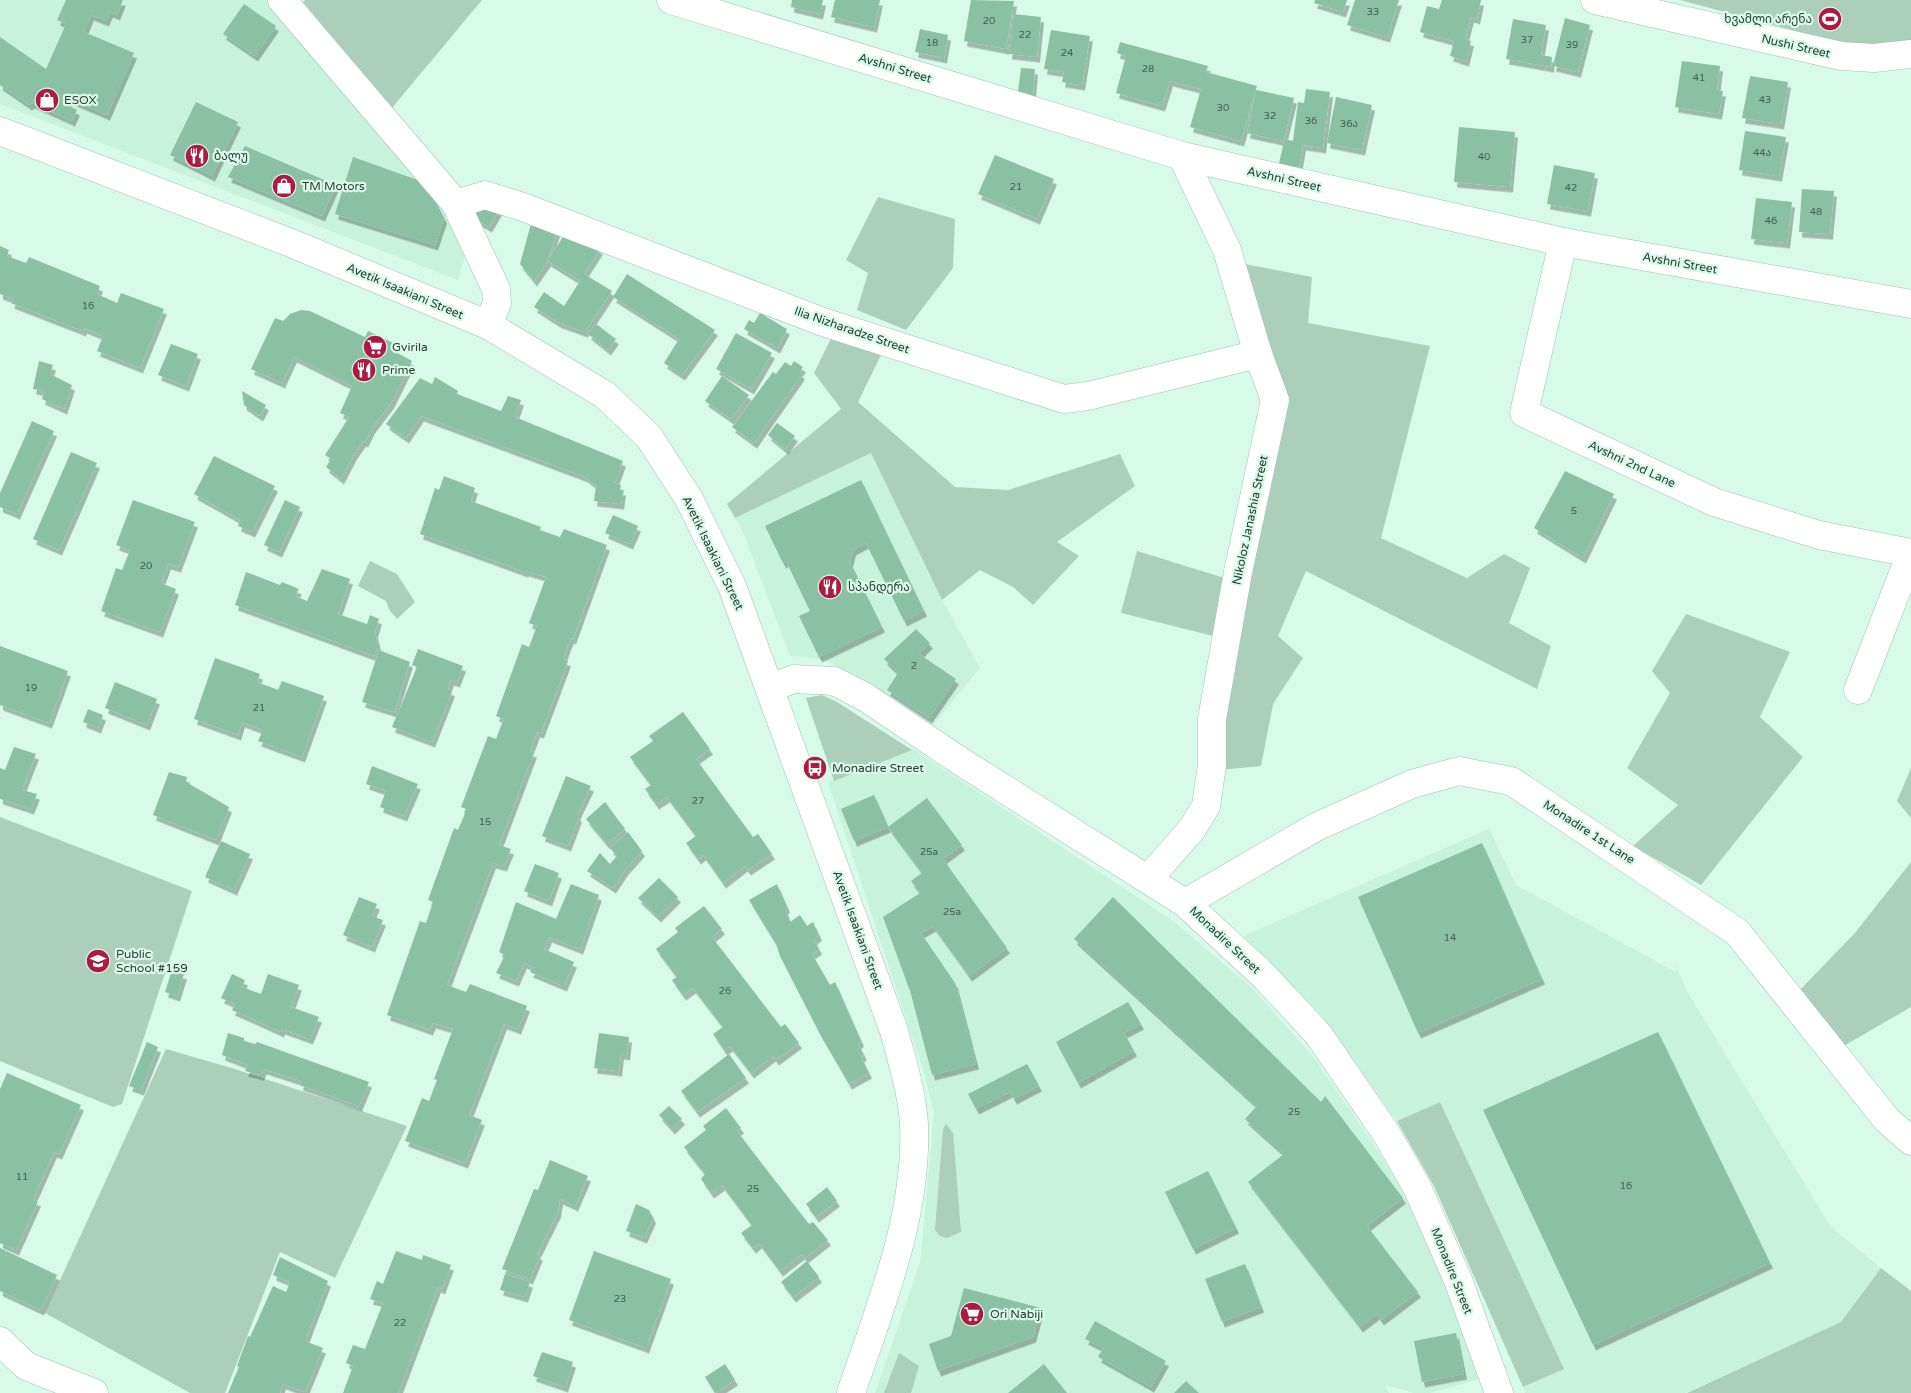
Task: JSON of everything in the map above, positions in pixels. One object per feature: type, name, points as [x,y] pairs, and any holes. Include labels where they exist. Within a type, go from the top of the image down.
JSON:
[{"type":"street","points":[[282,0],[456,204],[496,289],[497,303],[488,325]]},
{"type":"street","name":"Avshni Street","points":[[671,0],[1182,156],[1564,242],[1911,304]]},
{"type":"street","name":"Nushi Street","points":[[1595,0],[1841,56],[1874,58],[1911,54]]},
{"type":"street","name":"Avetik Isaakiani Street","points":[[0,131],[291,243],[488,325],[605,395],[650,437],[688,499],[732,586],[894,1030],[910,1094],[914,1122],[914,1158],[900,1242],[851,1393]]},
{"type":"street","name":"Nikoloz Janashia Street","points":[[1148,879],[1192,829],[1206,806],[1212,765],[1212,719],[1238,572],[1276,400],[1258,354],[1227,250],[1182,156]]},
{"type":"street","name":"Ilia Nizharadze Street","points":[[456,204],[485,195],[523,207],[823,322],[1064,400],[1088,396],[1258,354]]},
{"type":"street","name":"Avshni 2nd Lane","points":[[1564,242],[1524,413],[1714,502],[1818,535],[1911,553]]},
{"type":"street","points":[[1858,690],[1911,553]]},
{"type":"street","name":"Monadire Street","points":[[770,688],[794,679],[834,681],[851,690],[1185,903],[1264,976],[1318,1034],[1386,1133],[1417,1187],[1458,1280],[1499,1393]]},
{"type":"street","name":"Monadire 1st Lane","points":[[1185,903],[1316,827],[1412,784],[1459,771],[1511,781],[1737,932],[1888,1120],[1911,1141]]},
{"type":"street","points":[[0,1341],[26,1366],[94,1393]]},
{"type":"shaded area","points":[[0,0],[268,0],[343,80],[424,176],[467,249],[458,280],[0,104]]},
{"type":"shaded area","points":[[305,0],[482,0],[391,109],[303,2]]},
{"type":"shaded area","name":"ხვამლი არენა","points":[[1680,0],[1911,0],[1911,40],[1881,49],[1818,37]]},
{"type":"shaded area","points":[[878,197],[955,219],[953,268],[906,330],[857,310],[868,273],[846,260]]},
{"type":"shaded area","points":[[1244,264],[1312,277],[1308,323],[1430,346],[1381,538],[1467,578],[1504,554],[1530,568],[1509,623],[1551,646],[1537,689],[1306,571],[1278,636],[1303,658],[1273,704],[1261,766],[1219,770],[1222,716],[1284,404]]},
{"type":"shaded area","points":[[834,332],[884,349],[858,402],[955,487],[1008,490],[1120,454],[1135,486],[1057,542],[1079,556],[1033,605],[1013,587],[980,570],[942,600],[871,453],[735,518],[727,504],[841,409],[814,373]]},
{"type":"shaded area","points":[[871,453],[942,600],[980,668],[933,725],[829,662],[807,657],[790,656],[743,532],[735,518]]},
{"type":"shaded area","points":[[1137,551],[1231,580],[1221,638],[1121,613]]},
{"type":"shaded area","points":[[370,561],[397,574],[415,602],[397,619],[390,611],[386,601],[358,586]]},
{"type":"shaded area","points":[[1686,614],[1790,652],[1760,717],[1803,757],[1701,885],[1633,846],[1678,805],[1627,768],[1670,693],[1652,671]]},
{"type":"shaded area","points":[[822,695],[837,702],[912,750],[834,781],[806,698]]},
{"type":"shaded area","points":[[913,749],[1172,920],[1252,988],[1311,1054],[1379,1152],[1425,1230],[1486,1377],[1430,1393],[1414,1393],[1385,1385],[1389,1393],[875,1393],[920,1263],[934,1114],[925,1076],[828,782]]},
{"type":"shaded area","points":[[1911,768],[1911,818],[1897,801]]},
{"type":"shaded area","name":"Public School #159","points":[[0,817],[192,891],[122,1104],[113,1107],[0,1061]]},
{"type":"shaded area","points":[[1489,829],[1516,885],[1676,972],[1675,965],[1688,993],[1831,1227],[1881,1268],[1841,1322],[1685,1393],[1525,1393],[1523,1387],[1563,1369],[1440,1102],[1397,1121],[1319,1012],[1243,936]]},
{"type":"shaded area","points":[[1911,862],[1911,1007],[1842,1047],[1798,992],[1854,934]]},
{"type":"shaded area","points":[[166,1049],[235,1069],[407,1126],[335,1278],[280,1252],[225,1393],[190,1393],[45,1313]]},
{"type":"shaded area","points":[[1440,1102],[1564,1369],[1523,1387],[1434,1186],[1397,1121]]},
{"type":"shaded area","points":[[946,1124],[953,1133],[961,1232],[947,1238],[940,1236],[935,1230],[943,1129]]},
{"type":"shaded area","points":[[1881,1268],[1911,1291],[1911,1393],[1687,1393],[1841,1322]]},
{"type":"shaded area","points":[[899,1353],[919,1366],[911,1393],[884,1393]]},
{"type":"building","points":[[66,0],[123,0],[117,15],[110,12],[106,21],[91,15],[84,32],[134,53],[107,115],[69,99],[67,105],[77,110],[72,121],[32,103],[29,105],[0,85],[0,37],[46,69],[66,24],[57,20]]},
{"type":"building","points":[[792,0],[823,0],[820,14],[791,7]]},
{"type":"building","points":[[835,0],[880,0],[874,27],[831,17]]},
{"type":"building","points":[[971,0],[1014,1],[1006,49],[964,41]]},
{"type":"building","points":[[1315,0],[1347,0],[1343,12],[1314,3]]},
{"type":"building","points":[[1355,0],[1399,0],[1387,37],[1347,25]]},
{"type":"building","points":[[1442,0],[1481,0],[1477,19],[1471,17],[1465,39],[1471,41],[1466,61],[1450,56],[1454,41],[1420,32],[1427,6],[1439,9]]},
{"type":"building","points":[[244,4],[276,26],[255,56],[223,34]]},
{"type":"building","points":[[1013,14],[1041,17],[1037,57],[1009,54]]},
{"type":"building","points":[[1565,18],[1590,25],[1578,72],[1553,66]]},
{"type":"building","points":[[1513,19],[1546,25],[1541,55],[1552,57],[1551,67],[1506,59]]},
{"type":"building","points":[[920,29],[948,35],[944,58],[915,52]]},
{"type":"building","points":[[1051,30],[1090,36],[1082,85],[1062,82],[1064,72],[1044,69]]},
{"type":"building","points":[[1120,42],[1208,66],[1206,72],[1257,86],[1241,141],[1190,127],[1201,89],[1170,81],[1162,106],[1116,93],[1126,56],[1117,53]]},
{"type":"building","points":[[1682,61],[1720,66],[1717,90],[1723,91],[1719,114],[1675,107]]},
{"type":"building","points":[[1021,68],[1035,69],[1033,93],[1018,92]]},
{"type":"building","points":[[1750,76],[1788,82],[1781,124],[1742,118]]},
{"type":"building","points":[[1306,89],[1330,92],[1323,148],[1303,145],[1299,168],[1279,164],[1284,141],[1247,133],[1256,90],[1294,98],[1284,139],[1293,141],[1298,102],[1304,103]]},
{"type":"building","points":[[1336,97],[1372,105],[1362,150],[1327,143]]},
{"type":"building","points":[[196,102],[238,122],[212,176],[170,155]]},
{"type":"building","points":[[1459,127],[1515,132],[1510,187],[1454,182]]},
{"type":"building","points":[[1745,131],[1786,137],[1779,176],[1739,170]]},
{"type":"building","points":[[245,146],[336,185],[322,216],[228,177]]},
{"type":"building","points":[[995,155],[1054,179],[1037,219],[978,194]]},
{"type":"building","points":[[353,157],[426,183],[444,218],[435,245],[335,214]]},
{"type":"building","points":[[1554,165],[1595,173],[1588,211],[1547,204]]},
{"type":"building","points":[[1802,189],[1834,191],[1830,234],[1799,232]]},
{"type":"building","points":[[1756,198],[1792,202],[1787,243],[1751,239]]},
{"type":"building","points":[[480,204],[499,210],[489,227],[473,218]]},
{"type":"building","points":[[532,220],[558,228],[548,260],[568,229],[600,249],[584,274],[612,291],[585,332],[559,323],[534,307],[544,292],[564,306],[580,281],[548,261],[534,281],[520,264]]},
{"type":"building","points":[[0,246],[9,250],[7,256],[26,263],[29,257],[100,286],[97,294],[117,303],[121,293],[164,309],[140,368],[97,351],[103,336],[84,328],[83,331],[11,303],[13,299],[0,294]]},
{"type":"building","points":[[627,274],[715,330],[682,375],[664,363],[679,339],[613,297]]},
{"type":"building","name":"Prime","points":[[301,310],[310,311],[365,337],[368,331],[393,343],[390,349],[412,361],[391,403],[372,428],[365,442],[363,441],[354,454],[341,479],[326,467],[331,459],[325,455],[349,417],[340,413],[352,386],[294,357],[282,383],[251,369],[275,318],[283,321],[290,314]]},
{"type":"building","points":[[760,313],[787,329],[777,348],[744,329],[749,320],[754,323]]},
{"type":"building","points":[[596,324],[616,339],[608,350],[588,334]]},
{"type":"building","points":[[736,333],[772,353],[751,389],[716,369]]},
{"type":"building","points":[[171,344],[198,354],[186,386],[158,375]]},
{"type":"building","points":[[39,361],[53,365],[50,374],[72,385],[64,409],[42,399],[44,391],[33,389]]},
{"type":"building","points":[[794,361],[803,367],[799,372],[802,374],[754,443],[732,427],[773,372],[776,374],[785,362],[791,366]]},
{"type":"building","points":[[722,376],[749,395],[731,419],[705,401]]},
{"type":"building","points":[[435,377],[458,391],[457,394],[501,411],[508,396],[521,400],[515,417],[623,461],[615,483],[621,485],[620,490],[623,490],[621,504],[594,501],[596,486],[585,477],[421,416],[406,438],[386,424],[420,378],[432,384]]},
{"type":"building","points":[[242,391],[266,405],[260,416],[244,405]]},
{"type":"building","points":[[32,421],[54,431],[17,514],[0,507],[0,493]]},
{"type":"building","points":[[777,423],[795,436],[785,449],[768,435]]},
{"type":"building","points":[[71,452],[97,463],[59,550],[33,539]]},
{"type":"building","points":[[214,456],[275,486],[252,532],[238,526],[240,520],[194,494]]},
{"type":"building","points":[[1565,471],[1614,494],[1583,558],[1534,528]]},
{"type":"building","points":[[444,476],[475,488],[471,501],[541,527],[540,530],[560,537],[564,529],[607,545],[573,639],[571,638],[568,645],[563,659],[568,661],[541,733],[537,732],[530,751],[534,752],[499,845],[511,849],[504,866],[493,863],[447,985],[466,992],[470,984],[527,1006],[518,1029],[504,1024],[469,1115],[482,1120],[465,1163],[405,1141],[422,1098],[429,1101],[437,1080],[434,1079],[453,1029],[433,1023],[430,1030],[387,1015],[420,921],[426,923],[433,902],[428,900],[454,828],[458,830],[464,816],[466,809],[461,807],[488,736],[496,739],[504,719],[496,716],[522,644],[529,647],[537,626],[529,623],[546,577],[525,572],[420,534],[435,488],[439,490]]},
{"type":"building","name":"სპანდერა","points":[[861,480],[924,611],[904,621],[866,543],[853,550],[850,562],[882,627],[819,657],[799,616],[810,611],[786,561],[783,563],[765,526]]},
{"type":"building","points":[[133,500],[195,522],[178,567],[168,564],[161,583],[176,589],[160,632],[101,611],[116,568],[122,570],[130,550],[116,545]]},
{"type":"building","points":[[285,500],[300,507],[279,552],[264,545]]},
{"type":"building","points":[[613,515],[638,526],[630,544],[605,533]]},
{"type":"building","points":[[322,569],[350,579],[338,614],[367,624],[370,615],[379,619],[375,632],[378,646],[374,656],[235,605],[246,572],[280,585],[282,582],[299,589],[295,596],[307,601]]},
{"type":"building","points":[[916,629],[930,643],[919,654],[956,679],[929,718],[887,690],[898,673],[884,659]]},
{"type":"building","points":[[0,646],[68,671],[49,723],[0,705]]},
{"type":"building","points":[[418,649],[463,666],[457,682],[451,680],[448,689],[452,691],[432,742],[392,727],[417,667],[412,665]]},
{"type":"building","points":[[379,650],[410,662],[394,712],[362,702]]},
{"type":"building","points":[[215,658],[260,674],[257,682],[278,690],[282,681],[324,696],[302,757],[258,741],[263,730],[242,722],[238,735],[194,719]]},
{"type":"building","points":[[115,682],[157,699],[147,725],[105,708]]},
{"type":"building","points":[[88,709],[103,715],[98,728],[83,722]]},
{"type":"building","points":[[683,712],[710,749],[696,759],[753,837],[758,834],[772,854],[748,870],[745,866],[723,883],[703,855],[698,859],[686,843],[696,836],[667,797],[656,804],[645,789],[651,785],[630,757],[653,741],[649,736]]},
{"type":"building","points":[[14,747],[36,754],[22,790],[37,794],[31,809],[0,799],[0,768],[5,770]]},
{"type":"building","points":[[372,766],[418,784],[404,816],[380,807],[386,791],[366,784]]},
{"type":"building","points":[[169,772],[187,777],[186,782],[229,807],[216,840],[153,815]]},
{"type":"building","points":[[566,776],[591,786],[577,815],[579,817],[568,846],[542,836]]},
{"type":"building","points":[[874,795],[888,827],[854,841],[841,809]]},
{"type":"building","points":[[927,798],[962,845],[943,859],[1007,948],[969,976],[933,926],[921,933],[955,983],[976,1064],[932,1075],[911,994],[883,917],[920,893],[911,881],[922,873],[888,827]]},
{"type":"building","points":[[605,802],[625,829],[607,844],[586,819]]},
{"type":"building","points":[[628,832],[642,851],[625,870],[613,888],[587,871],[600,853],[610,864],[617,856],[610,848]]},
{"type":"building","points":[[221,841],[250,854],[234,890],[205,877]]},
{"type":"building","points":[[1482,843],[1542,979],[1418,1033],[1358,897]]},
{"type":"building","points":[[535,864],[559,873],[549,901],[524,891]]},
{"type":"building","points":[[659,878],[678,897],[658,917],[638,898]]},
{"type":"building","points":[[571,884],[599,895],[580,949],[549,937],[544,949],[574,962],[564,986],[530,972],[533,967],[524,963],[516,981],[496,973],[505,955],[499,952],[516,902],[556,919]]},
{"type":"building","points":[[777,884],[787,907],[785,909],[790,922],[800,915],[807,926],[813,922],[819,935],[814,940],[819,949],[812,954],[830,985],[835,982],[861,1041],[858,1044],[864,1055],[861,1057],[869,1073],[849,1084],[821,1036],[780,956],[776,944],[749,900]]},
{"type":"building","points":[[359,897],[377,904],[372,916],[383,920],[372,947],[343,935]]},
{"type":"building","points":[[1113,897],[1321,1102],[1325,1096],[1403,1198],[1367,1226],[1418,1292],[1381,1320],[1377,1314],[1360,1327],[1248,1182],[1284,1154],[1245,1119],[1257,1106],[1074,939]]},
{"type":"building","points":[[704,906],[722,929],[712,937],[781,1027],[785,1024],[799,1043],[776,1060],[773,1056],[751,1073],[730,1046],[724,1050],[713,1034],[723,1027],[693,988],[683,995],[672,980],[677,977],[656,949],[678,932],[675,928]]},
{"type":"building","points":[[172,970],[184,974],[177,996],[165,992]]},
{"type":"building","points":[[232,974],[245,980],[242,987],[261,994],[268,974],[299,985],[291,1007],[319,1017],[310,1039],[282,1029],[281,1032],[232,1010],[235,1004],[221,998]]},
{"type":"building","points":[[1128,1002],[1141,1024],[1124,1033],[1134,1051],[1078,1083],[1056,1042]]},
{"type":"building","points":[[1658,1032],[1770,1263],[1593,1345],[1483,1110]]},
{"type":"building","points":[[228,1033],[244,1038],[244,1041],[255,1044],[257,1042],[369,1082],[359,1106],[300,1085],[301,1081],[264,1069],[261,1075],[245,1071],[248,1065],[222,1055]]},
{"type":"building","points":[[599,1033],[629,1037],[627,1055],[621,1054],[619,1071],[594,1068]]},
{"type":"building","points":[[147,1042],[158,1047],[141,1090],[129,1086]]},
{"type":"building","points":[[729,1054],[746,1078],[697,1112],[681,1091]]},
{"type":"building","points":[[1027,1064],[1039,1086],[1014,1099],[1010,1092],[976,1109],[968,1094]]},
{"type":"building","points":[[7,1073],[81,1105],[59,1154],[54,1152],[33,1199],[38,1201],[16,1250],[0,1243],[0,1089]]},
{"type":"building","points":[[669,1106],[682,1119],[672,1129],[659,1115]]},
{"type":"building","points":[[726,1108],[741,1128],[737,1131],[773,1178],[809,1224],[813,1222],[828,1240],[805,1258],[802,1254],[780,1271],[759,1243],[753,1248],[741,1233],[752,1225],[722,1185],[711,1193],[701,1179],[705,1174],[684,1147],[706,1130],[703,1126]]},
{"type":"building","points":[[550,1160],[588,1176],[575,1206],[560,1199],[558,1212],[537,1254],[540,1255],[530,1279],[502,1269],[534,1189],[538,1190]]},
{"type":"building","points":[[1208,1171],[1236,1228],[1193,1249],[1165,1192]]},
{"type":"building","points":[[827,1187],[837,1201],[816,1217],[806,1204]]},
{"type":"building","points":[[636,1204],[649,1210],[653,1218],[644,1238],[626,1231]]},
{"type":"building","points":[[0,1248],[57,1275],[41,1310],[0,1291]]},
{"type":"building","points":[[396,1251],[422,1260],[423,1255],[451,1265],[442,1289],[438,1287],[398,1393],[343,1393],[353,1366],[346,1363],[353,1345],[365,1349],[383,1303],[370,1299],[377,1281],[383,1284]]},
{"type":"building","points":[[594,1251],[671,1279],[646,1348],[569,1320]]},
{"type":"building","points":[[280,1257],[328,1281],[305,1341],[323,1348],[305,1392],[283,1384],[280,1393],[228,1393],[239,1367],[237,1366],[248,1336],[250,1337],[273,1286],[286,1292],[290,1282],[273,1275]]},
{"type":"building","points":[[807,1261],[819,1277],[793,1297],[781,1282]]},
{"type":"building","points":[[1245,1264],[1261,1307],[1222,1322],[1205,1279]]},
{"type":"building","points":[[505,1274],[530,1282],[525,1297],[500,1290]]},
{"type":"building","points":[[964,1288],[1041,1308],[1033,1337],[938,1371],[929,1344],[951,1336]]},
{"type":"building","points":[[1095,1321],[1166,1361],[1151,1387],[1098,1357],[1103,1348],[1085,1339]]},
{"type":"building","points":[[1456,1333],[1464,1374],[1422,1382],[1414,1341]]},
{"type":"building","points":[[542,1352],[573,1362],[565,1387],[533,1376]]},
{"type":"building","points":[[725,1364],[735,1380],[715,1393],[705,1377]]},
{"type":"building","points":[[1044,1364],[1067,1393],[1008,1393]]},
{"type":"building","points":[[1186,1381],[1199,1393],[1174,1393]]},
{"type":"place","name":"ხვამლი არენა","points":[[1830,19]]},
{"type":"place","name":"ESOX","points":[[47,100]]},
{"type":"place","name":"ბალუ","points":[[197,156]]},
{"type":"place","name":"TM Motors","points":[[284,186]]},
{"type":"place","name":"Gvirila","points":[[375,347]]},
{"type":"place","name":"Prime","points":[[364,370]]},
{"type":"place","name":"სპანდერა","points":[[830,587]]},
{"type":"place","name":"Monadire Street","points":[[815,768]]},
{"type":"place","name":"Public School #159","points":[[98,961]]},
{"type":"place","name":"Ori Nabiji","points":[[972,1314]]}]
